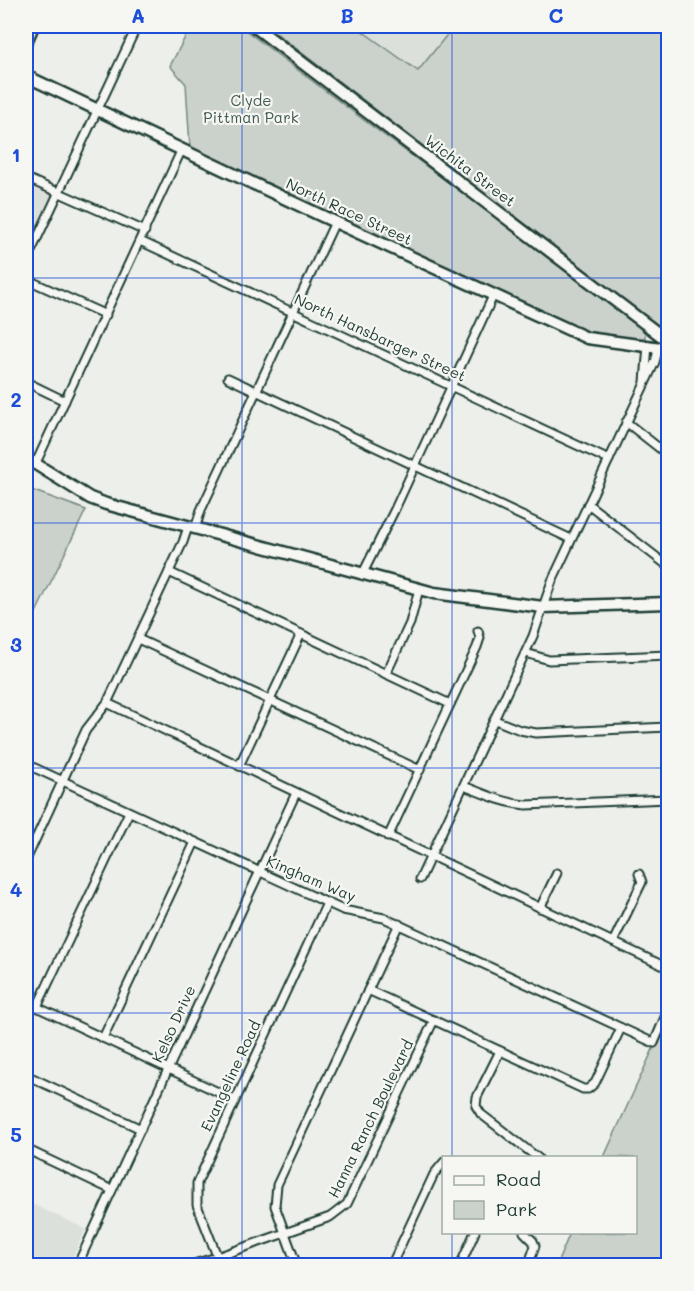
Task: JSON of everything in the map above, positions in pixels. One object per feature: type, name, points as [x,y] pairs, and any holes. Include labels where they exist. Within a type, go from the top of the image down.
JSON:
[{"type":"street","points":[[26,42],[33,26]]},
{"type":"street","points":[[26,262],[136,26]]},
{"type":"street","name":"Wichita Street","points":[[254,26],[656,330],[661,345]]},
{"type":"street","name":"North Race Street","points":[[26,76],[587,338],[661,345]]},
{"type":"street","points":[[182,149],[65,401],[30,462],[90,498],[419,589],[491,602],[543,607],[669,603]]},
{"type":"street","points":[[26,178],[145,231]]},
{"type":"street","points":[[26,860],[86,730],[107,703],[201,510],[335,222]]},
{"type":"street","name":"North Hansbarger Street","points":[[140,241],[609,460]]},
{"type":"street","points":[[26,279],[106,315]]},
{"type":"street","points":[[362,575],[493,296]]},
{"type":"street","points":[[420,879],[495,720],[525,653],[552,581],[645,385],[661,345],[649,337],[637,317]]},
{"type":"street","points":[[228,378],[571,539]]},
{"type":"street","points":[[26,382],[65,401]]},
{"type":"street","points":[[626,422],[669,455]]},
{"type":"street","points":[[588,504],[669,566]]},
{"type":"street","points":[[169,572],[450,704]]},
{"type":"street","points":[[386,674],[406,631],[419,589]]},
{"type":"street","points":[[388,837],[477,647],[480,638],[478,631]]},
{"type":"street","points":[[239,766],[302,634]]},
{"type":"street","points":[[138,639],[420,770]]},
{"type":"street","points":[[525,653],[549,660],[669,655]]},
{"type":"street","points":[[107,703],[669,968]]},
{"type":"street","points":[[495,720],[520,730],[536,733],[669,727]]},
{"type":"street","name":"Kingham Way","points":[[26,764],[327,903],[351,913],[377,915],[399,924],[654,1043],[669,1011]]},
{"type":"street","points":[[464,786],[492,797],[526,805],[669,799]]},
{"type":"street","name":"Kelso Drive","points":[[77,1266],[297,793]]},
{"type":"street","points":[[37,1007],[129,812]]},
{"type":"street","points":[[103,1038],[195,842]]},
{"type":"street","points":[[540,908],[557,873]]},
{"type":"street","points":[[613,942],[638,893],[642,882],[639,874]]},
{"type":"street","name":"Evangeline Road","points":[[220,1266],[197,1206],[196,1191],[200,1174],[327,903]]},
{"type":"street","points":[[297,1266],[275,1206],[277,1185],[399,924]]},
{"type":"street","points":[[368,990],[578,1087],[588,1089],[595,1083],[621,1028]]},
{"type":"street","points":[[26,1002],[235,1100]]},
{"type":"street","name":"Hanna Ranch Boulevard","points":[[187,1266],[330,1217],[347,1204],[434,1020]]},
{"type":"street","points":[[500,1051],[477,1097],[476,1106],[481,1114],[535,1156]]},
{"type":"street","points":[[26,1075],[141,1129]]},
{"type":"street","points":[[26,1149],[112,1190]]},
{"type":"street","points":[[391,1266],[434,1174],[442,1164]]},
{"type":"street","points":[[460,1266],[475,1234]]},
{"type":"street","points":[[525,1234],[535,1246],[528,1266]]},
{"type":"street","points":[[167,1266],[175,1266]]},
{"type":"shaded area","points":[[355,26],[454,26],[419,71]]},
{"type":"shaded area","points":[[26,183],[52,195],[26,253]]},
{"type":"shaded area","points":[[26,1201],[86,1229],[69,1265],[26,1265]]},
{"type":"green space","name":"Clyde Pittman Park","points":[[191,26],[240,26],[637,322],[645,333],[645,338],[599,337],[584,332],[190,147],[186,84],[170,66]]},
{"type":"green space","points":[[267,26],[355,26],[418,71],[454,26],[668,26],[667,333]]},
{"type":"green space","points":[[26,488],[86,510],[26,633]]},
{"type":"green space","points":[[668,1016],[668,1265],[556,1266],[570,1234],[637,1234],[637,1156],[604,1156]]}]
